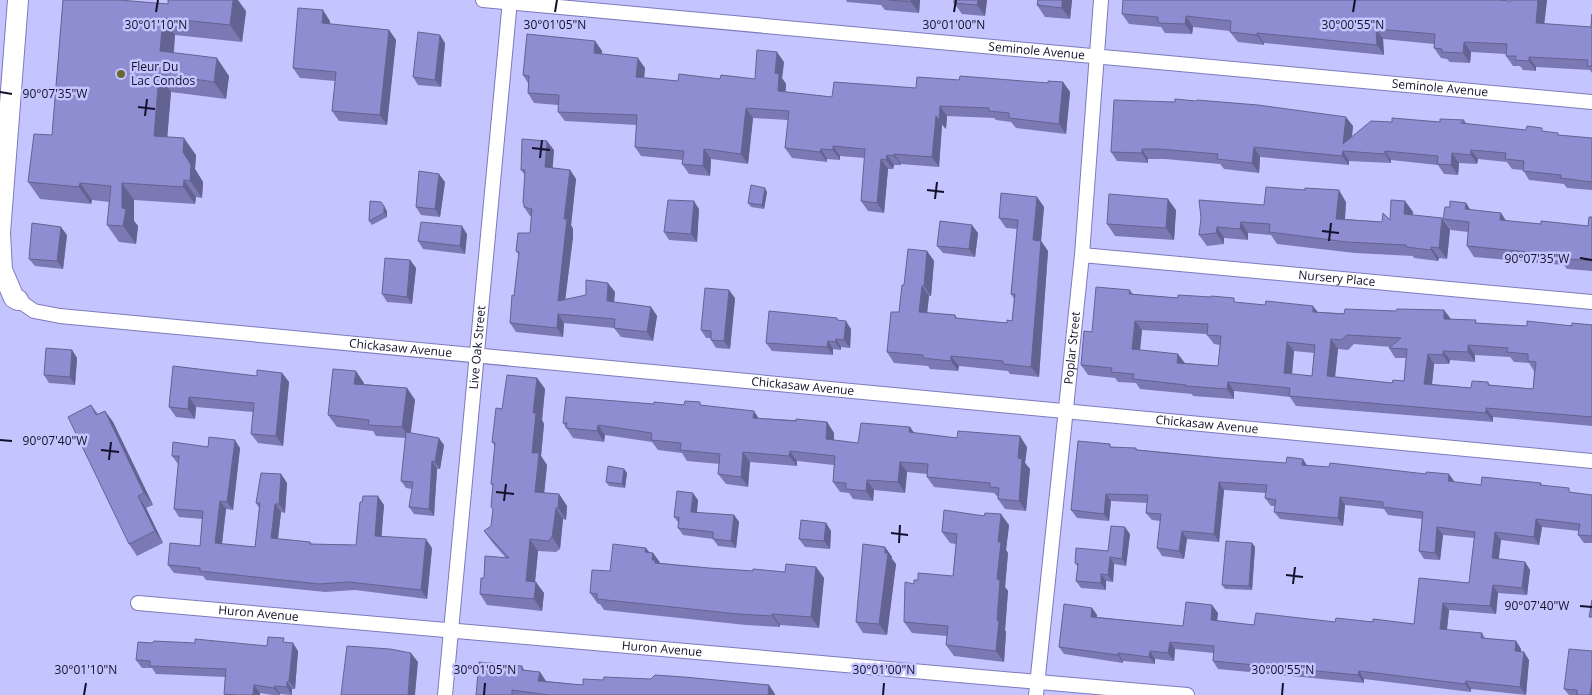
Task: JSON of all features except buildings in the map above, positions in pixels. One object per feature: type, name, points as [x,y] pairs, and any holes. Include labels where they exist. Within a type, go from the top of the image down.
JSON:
[{"type":"street","points":[[18,0],[0,233],[2,270],[14,298],[18,300]]},
{"type":"street","name":"Seminole Avenue","points":[[483,0],[1592,102]]},
{"type":"street","name":"Poplar Street","points":[[1036,688],[1082,255],[1101,0]]},
{"type":"street","name":"Live Oak Street","points":[[445,695],[510,1]]},
{"type":"street","name":"Nursery Place","points":[[1082,255],[1592,302]]},
{"type":"street","name":"Chickasaw Avenue","points":[[18,300],[34,311],[60,316],[1592,461]]},
{"type":"street","name":"Huron Avenue","points":[[138,603],[451,630],[1036,688],[1187,695]]},
{"type":"place","name":"Fleur Du Lac Condos","points":[[121,74]]}]
